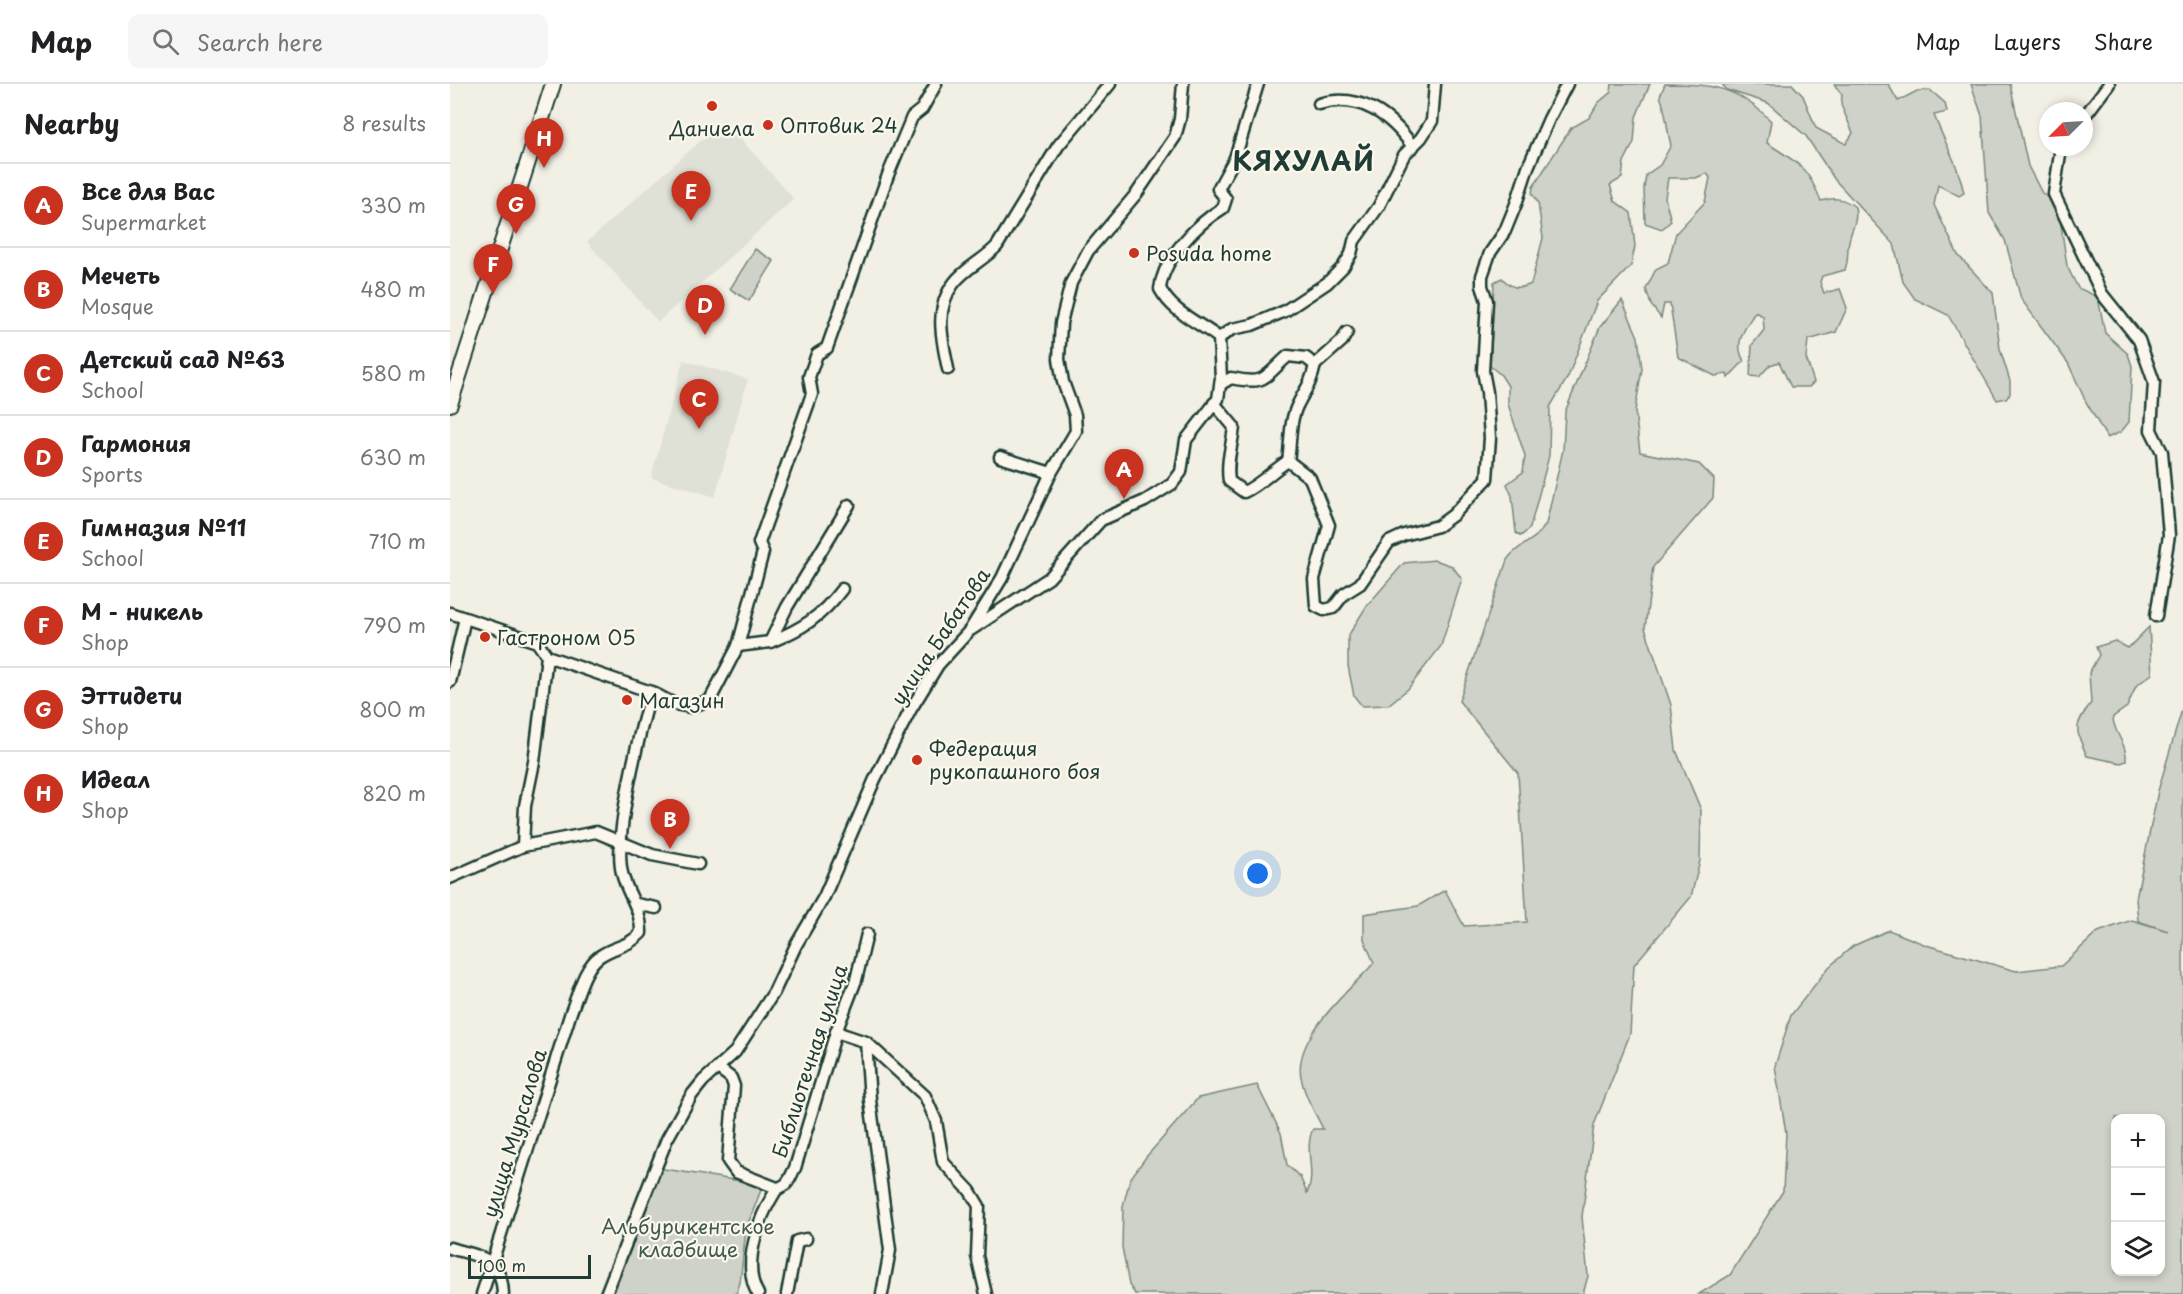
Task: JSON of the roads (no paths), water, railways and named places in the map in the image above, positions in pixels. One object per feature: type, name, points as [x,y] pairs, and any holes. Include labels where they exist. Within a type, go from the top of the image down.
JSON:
[{"type":"main road","points":[[450,404],[553,84]]},
{"type":"street","points":[[450,613],[537,642],[547,656],[651,692],[674,704],[690,707],[710,700],[738,646],[763,552],[759,543],[812,394],[809,377],[817,354],[827,348],[888,175],[912,117],[921,109],[936,84]]},
{"type":"street","points":[[948,369],[940,321],[954,283],[986,258],[997,246],[1058,146],[1110,84]]},
{"type":"street","name":"улица Бабатова","points":[[606,1294],[667,1139],[691,1096],[735,1052],[774,992],[796,945],[825,897],[875,779],[911,709],[938,665],[970,630],[1002,578],[1051,473],[1073,437],[1077,423],[1063,382],[1059,359],[1061,323],[1071,283],[1088,251],[1137,193],[1175,137],[1180,119],[1183,84]]},
{"type":"street","points":[[1219,338],[1183,317],[1160,288],[1161,277],[1177,250],[1223,208],[1226,199],[1218,189],[1235,158],[1257,84]]},
{"type":"street","points":[[1219,338],[1232,329],[1270,319],[1327,283],[1351,254],[1354,241],[1379,206],[1404,155],[1413,147],[1432,121],[1436,102],[1435,84]]},
{"type":"street","points":[[1288,462],[1310,478],[1329,525],[1314,579],[1316,606],[1324,610],[1333,608],[1344,594],[1360,584],[1389,542],[1404,535],[1438,526],[1453,515],[1487,479],[1490,424],[1483,371],[1487,301],[1482,286],[1482,276],[1490,253],[1504,231],[1516,204],[1528,166],[1567,84]]},
{"type":"street","points":[[2093,105],[2109,84]]},
{"type":"street","points":[[1319,104],[1345,99],[1372,108],[1399,127],[1413,147]]},
{"type":"street","points":[[2060,156],[2054,194],[2102,294],[2139,340],[2154,382],[2151,430],[2162,452],[2169,535],[2156,616]]},
{"type":"street","points":[[1288,462],[1291,426],[1297,405],[1310,386],[1316,365],[1342,341],[1347,332]]},
{"type":"street","points":[[970,630],[1048,578],[1101,520],[1145,501],[1172,484],[1181,472],[1186,440],[1218,399],[1221,384],[1219,338]]},
{"type":"street","points":[[1221,384],[1231,378],[1246,383],[1261,381],[1288,356],[1306,358],[1316,365]]},
{"type":"street","points":[[1214,403],[1234,427],[1232,447],[1226,464],[1229,481],[1244,492],[1262,484],[1270,472],[1288,462]]},
{"type":"street","points":[[1000,457],[1051,473]]},
{"type":"street","points":[[770,642],[787,607],[849,505]]},
{"type":"street","points":[[738,646],[770,642],[804,626],[825,611],[842,589]]},
{"type":"street","points":[[450,682],[465,618]]},
{"type":"street","points":[[523,846],[525,806],[534,762],[547,656]]},
{"type":"street","points":[[651,692],[641,729],[621,843],[622,873],[636,904],[656,908]]},
{"type":"street","points":[[450,878],[523,846],[596,832],[652,855],[698,864]]},
{"type":"street","name":"улица Мурсалова","points":[[482,1294],[571,1012],[582,984],[598,957],[631,944],[641,933],[642,918],[636,904]]},
{"type":"street","name":"Библиотечная улица","points":[[757,1294],[752,1270],[757,1235],[777,1188],[788,1182],[795,1168],[836,1032],[856,980],[867,934]]},
{"type":"street","points":[[836,1032],[866,1042],[925,1096],[936,1121],[943,1162],[970,1191],[979,1206],[977,1256],[986,1294]]},
{"type":"street","points":[[866,1042],[873,1128],[890,1250],[882,1294]]},
{"type":"street","points":[[718,1068],[731,1078],[734,1086],[728,1161],[736,1172],[777,1188]]},
{"type":"street","points":[[788,1294],[797,1241],[806,1239]]},
{"type":"street","points":[[450,1248],[492,1261],[500,1274],[503,1294]]},
{"type":"place","name":"Даниела","points":[[712,106]]},
{"type":"place","name":"Оптовик 24","points":[[768,125]]},
{"type":"place","name":"Идеал","points":[[544,168]]},
{"type":"place","name":"Гимназия №11","points":[[691,221]]},
{"type":"place","name":"Эттидети","points":[[516,234]]},
{"type":"place","name":"Posuda home","points":[[1134,253]]},
{"type":"place","name":"М - никель","points":[[493,294]]},
{"type":"place","name":"Гармония","points":[[705,335]]},
{"type":"place","name":"Детский сад №63","points":[[699,429]]},
{"type":"place","name":"Все для Вас","points":[[1124,499]]},
{"type":"place","name":"Гастроном 05","points":[[485,637]]},
{"type":"place","name":"Магазин","points":[[627,700]]},
{"type":"place","name":"Федерация рукопашного боя","points":[[917,760]]},
{"type":"place","name":"Мечеть","points":[[670,849]]},
{"type":"district","name":"КЯХУЛАЙ","points":[[1304,160]]},
{"type":"park label","name":"Альбурикентское кладбище","points":[[688,1238]]}]
